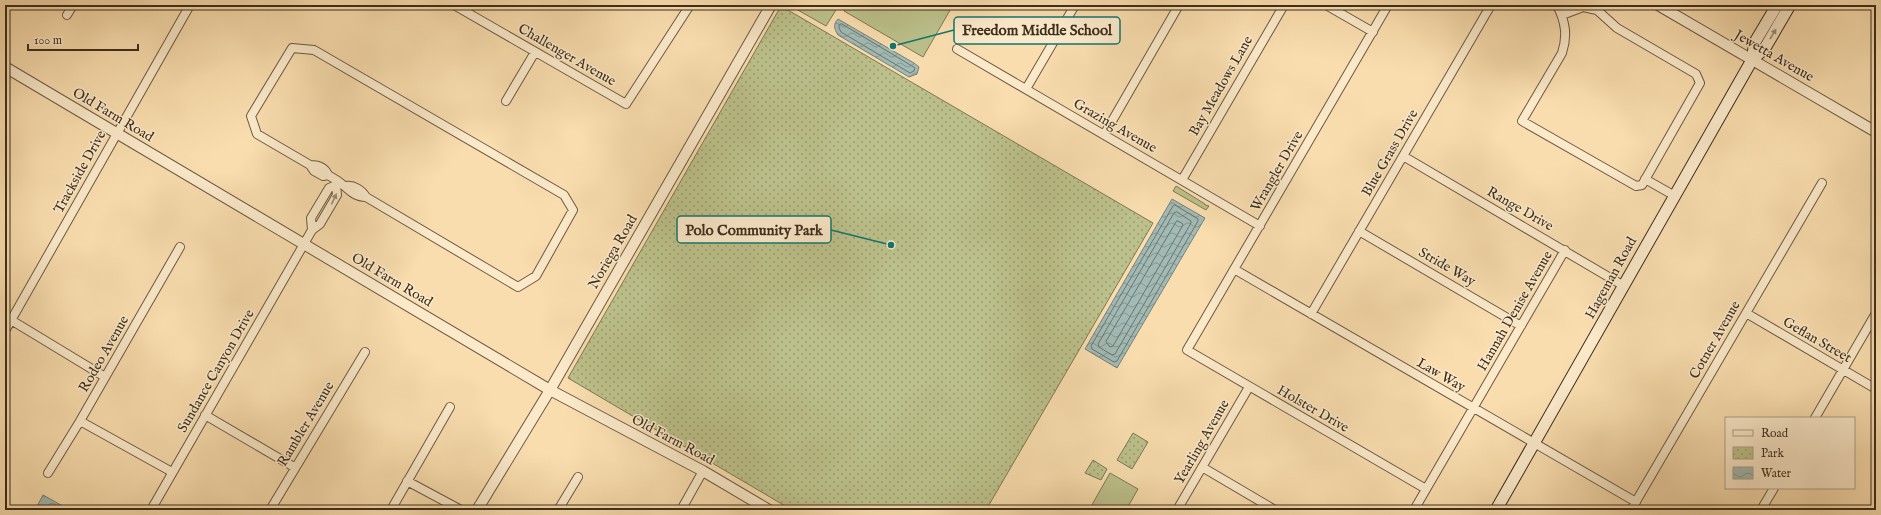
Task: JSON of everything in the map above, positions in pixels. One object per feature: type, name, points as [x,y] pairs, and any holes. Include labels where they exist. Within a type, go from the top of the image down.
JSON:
[{"type":"main road","name":"Hageman Road","points":[[1752,60],[1755,42],[1777,5]]},
{"type":"main road","name":"Hageman Road","points":[[1496,510],[1752,60],[1765,48],[1790,5]]},
{"type":"street","points":[[67,15],[72,5]]},
{"type":"street","name":"Trackside Drive","points":[[5,331],[190,5]]},
{"type":"street","name":"Challenger Avenue","points":[[454,5],[626,104],[690,5]]},
{"type":"street","name":"Noriega Road","points":[[477,510],[550,390],[771,5]]},
{"type":"street","points":[[1026,89],[1075,5]]},
{"type":"street","points":[[1104,135],[1179,5]]},
{"type":"street","name":"Bay Meadows Lane","points":[[1182,180],[1284,5]]},
{"type":"street","points":[[1326,5],[1373,32]]},
{"type":"street","name":"Wrangler Drive","points":[[1187,350],[1388,5]]},
{"type":"street","name":"Blue Grass Drive","points":[[1311,314],[1491,5]]},
{"type":"street","points":[[1557,5],[1562,15],[1566,32],[1562,53],[1522,121],[1636,186],[1642,185],[1700,83],[1699,78],[1696,74],[1617,28],[1597,10],[1583,7],[1562,15]]},
{"type":"street","name":"Jewetta Avenue","points":[[1658,5],[1876,132]]},
{"type":"street","points":[[292,48],[314,50],[564,195],[573,210],[536,276],[518,287],[366,197],[359,197],[349,192],[346,186],[337,183],[328,175],[326,171],[317,165],[310,165],[257,134],[251,116],[292,48]]},
{"type":"street","name":"Grazing Avenue","points":[[957,49],[1260,226]]},
{"type":"street","points":[[506,101],[535,52]]},
{"type":"street","name":"Old Farm Road","points":[[5,67],[550,390],[703,471],[769,510]]},
{"type":"street","name":"Range Drive","points":[[1403,156],[1624,286]]},
{"type":"street","points":[[1645,179],[1675,196]]},
{"type":"street","name":"Sundance Canyon Drive","points":[[151,510],[312,230],[320,224],[337,195],[337,183]]},
{"type":"street","name":"Cotner Avenue","points":[[1631,510],[1822,183]]},
{"type":"street","name":"Stride Way","points":[[1359,231],[1521,326]]},
{"type":"street","name":"Rodeo Avenue","points":[[48,473],[80,421],[180,246]]},
{"type":"street","name":"Hannah Denise Avenue","points":[[1414,510],[1565,250]]},
{"type":"street","name":"Law Way","points":[[1234,269],[1636,502]]},
{"type":"street","name":"Geflan Street","points":[[1746,313],[1876,389]]},
{"type":"street","points":[[1816,417],[1876,313]]},
{"type":"street","points":[[11,320],[105,377]]},
{"type":"street","name":"Holster Drive","points":[[1187,350],[1426,489]]},
{"type":"street","name":"Rambler Avenue","points":[[270,510],[365,352]]},
{"type":"street","name":"Yearling Avenue","points":[[1178,510],[1249,386]]},
{"type":"street","points":[[391,510],[450,407]]},
{"type":"street","points":[[205,415],[294,468]]},
{"type":"street","points":[[80,421],[172,472]]},
{"type":"street","points":[[1202,467],[1275,510]]},
{"type":"street","points":[[681,510],[703,471]]},
{"type":"street","points":[[558,510],[578,477]]},
{"type":"street","points":[[407,481],[461,510]]},
{"type":"street","points":[[1761,510],[1773,489]]},
{"type":"green space","points":[[798,5],[839,5],[826,26],[796,9]]},
{"type":"green space","points":[[847,5],[953,5],[923,57],[844,11]]},
{"type":"green space","points":[[781,6],[1153,223],[986,510],[792,510],[568,378]]},
{"type":"green space","points":[[1176,186],[1205,205],[1209,206],[1206,210],[1173,191]]},
{"type":"green space","points":[[1133,433],[1148,442],[1132,469],[1117,460]]},
{"type":"green space","points":[[1093,460],[1107,469],[1101,480],[1085,473]]},
{"type":"green space","points":[[1110,473],[1138,489],[1126,510],[1089,510]]},
{"type":"water","points":[[838,19],[914,63],[919,67],[917,74],[909,77],[838,35],[835,23]]},
{"type":"water","points":[[1172,199],[1205,218],[1117,368],[1085,349]]},
{"type":"water","points":[[43,495],[70,510],[35,510]]},
{"type":"place","name":"Freedom Middle School","points":[[893,46]]},
{"type":"place","name":"Polo Community Park","points":[[891,245]]}]
